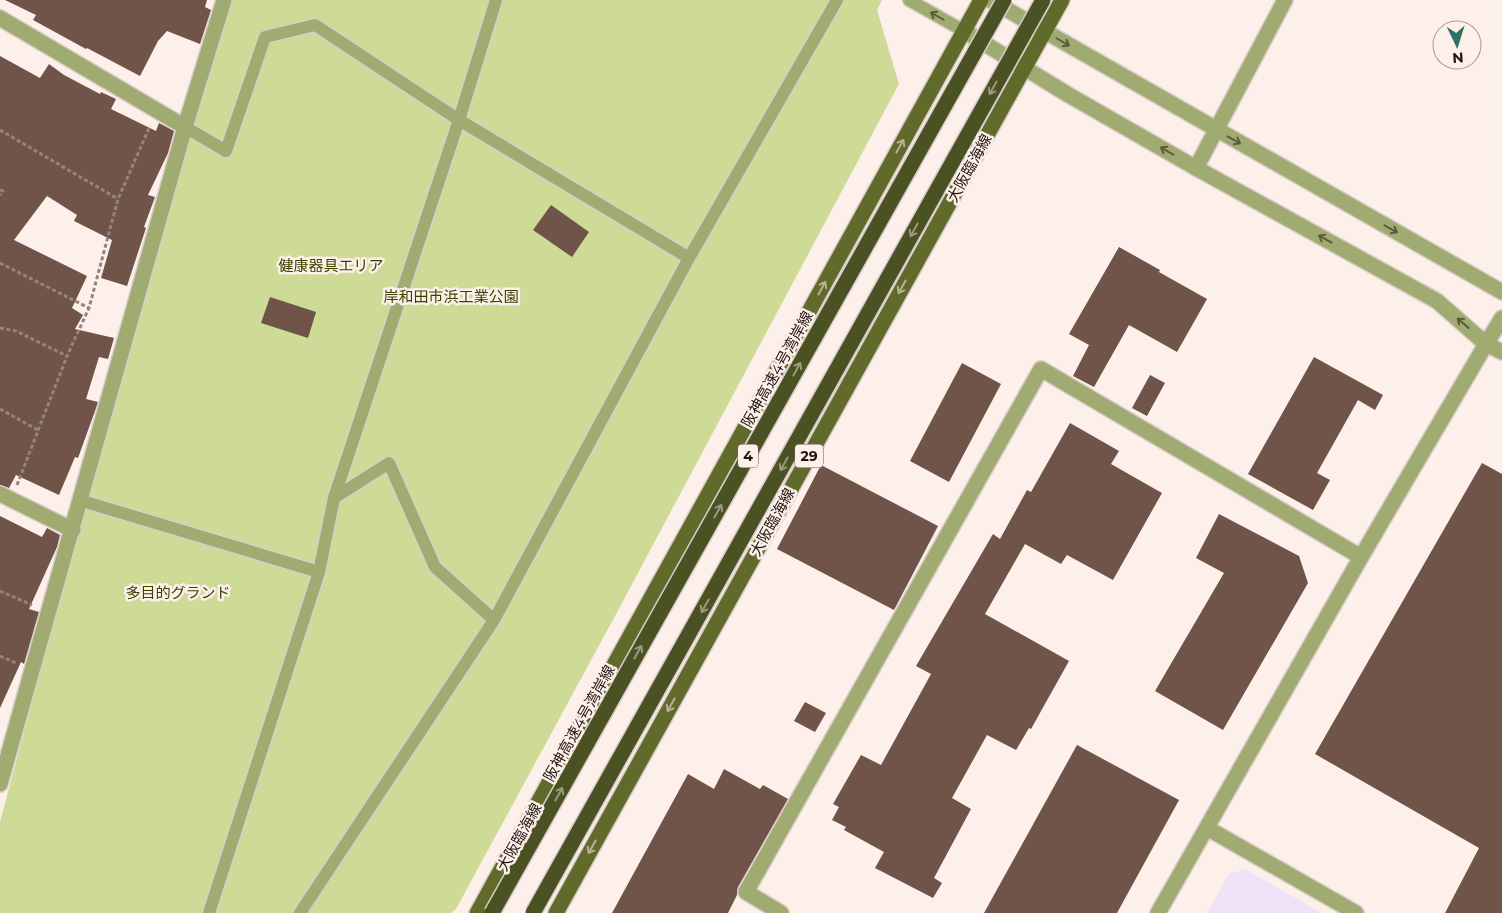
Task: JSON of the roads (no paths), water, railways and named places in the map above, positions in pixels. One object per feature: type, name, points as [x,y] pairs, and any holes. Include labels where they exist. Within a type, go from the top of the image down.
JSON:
[{"type":"highway","name":"阪神高速4号湾岸線","points":[[492,913],[1004,0]]},
{"type":"highway","name":"4","points":[[533,913],[1043,0]]},
{"type":"main road","name":"大阪臨海線","points":[[477,913],[981,0]]},
{"type":"main road","name":"大阪臨海線","points":[[556,913],[1062,0]]},
{"type":"street","points":[[0,784],[73,530],[79,500],[224,0]]},
{"type":"street","points":[[990,0],[1502,292]]},
{"type":"street","points":[[1196,168],[1285,0]]},
{"type":"street","points":[[0,18],[186,127]]},
{"type":"street","points":[[964,31],[1196,168],[1437,301],[1486,344],[1502,352]]},
{"type":"street","points":[[1158,913],[1208,828],[1360,557],[1502,318]]},
{"type":"street","points":[[781,913],[746,892],[1041,369],[1360,557]]},
{"type":"street","points":[[6,497],[73,530]]},
{"type":"street","points":[[1208,828],[1356,913]]},
{"type":"lane","points":[[209,913],[319,572],[334,498],[459,120],[496,0]]},
{"type":"lane","points":[[300,913],[494,620],[689,258],[837,0]]},
{"type":"lane","points":[[909,0],[964,31]]},
{"type":"lane","points":[[186,127],[226,151],[265,37],[315,25],[459,120],[689,258]]},
{"type":"lane","points":[[334,498],[389,463],[435,567],[494,620]]},
{"type":"lane","points":[[79,500],[319,572]]},
{"type":"park label","name":"健康器具エリア","points":[[331,265]]},
{"type":"park label","name":"岸和田市浜工業公園","points":[[451,296]]},
{"type":"park label","name":"多目的グランド","points":[[178,592]]}]
